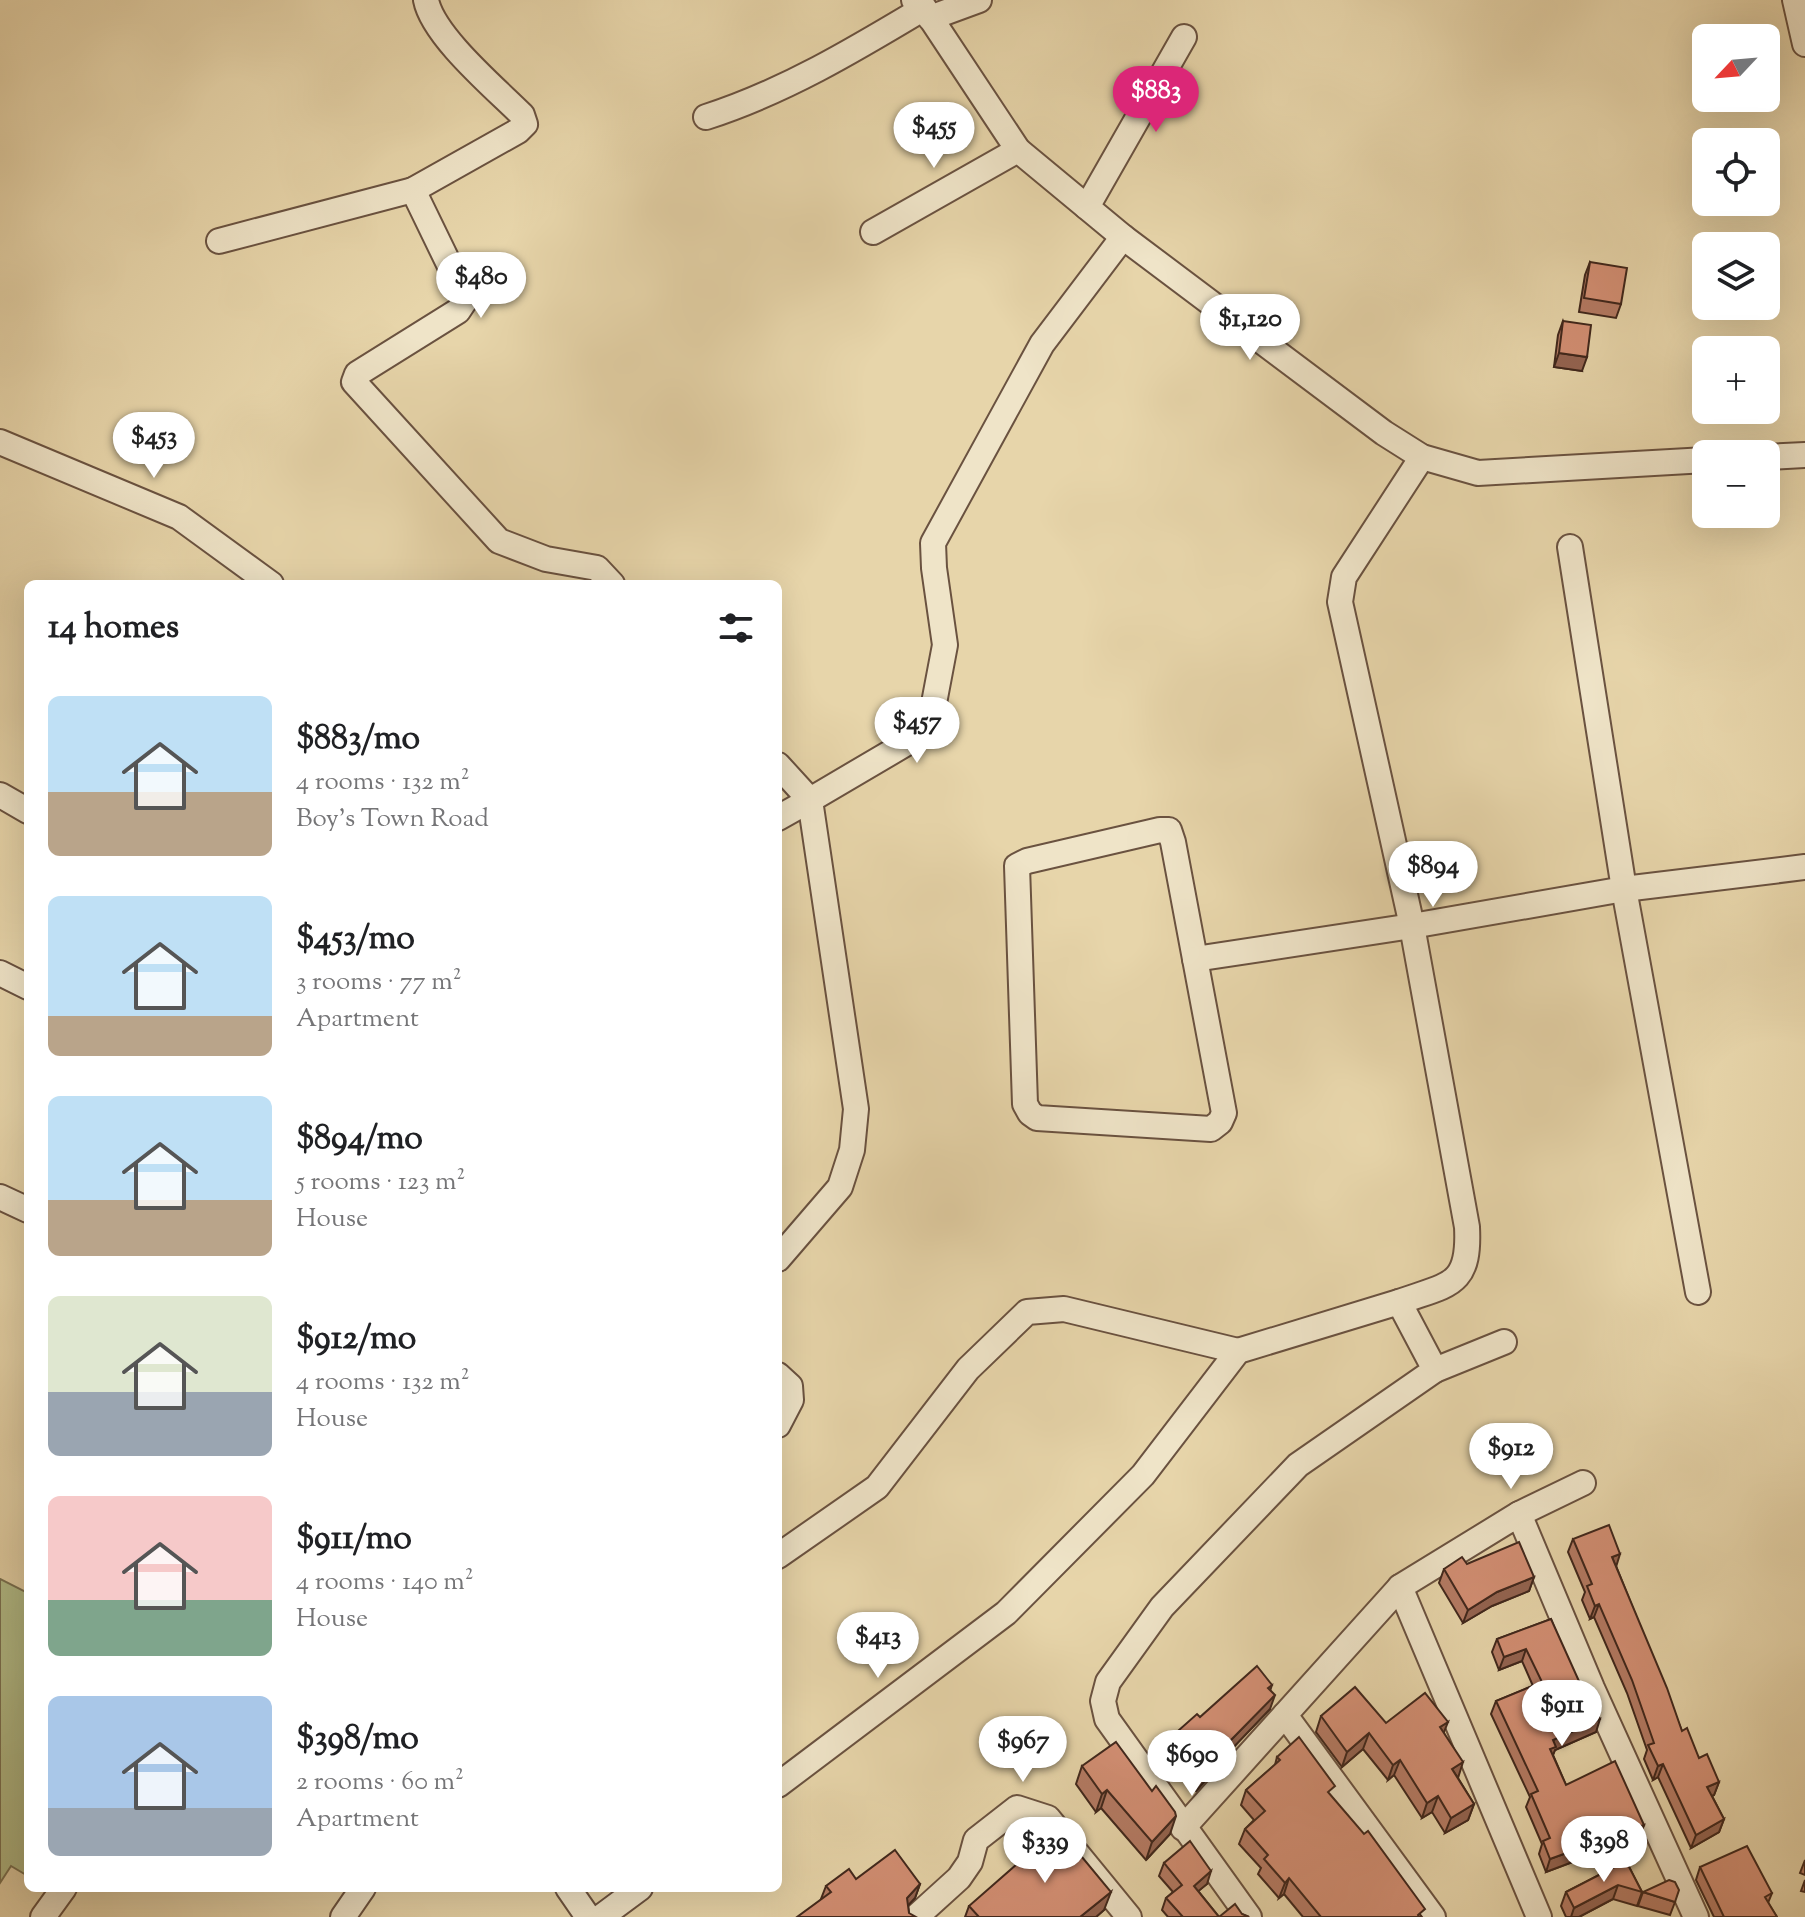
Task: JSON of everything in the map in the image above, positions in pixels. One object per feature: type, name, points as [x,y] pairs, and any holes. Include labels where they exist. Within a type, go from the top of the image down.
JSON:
[{"type":"street","points":[[219,241],[413,190],[518,131],[525,124],[522,115],[458,50],[429,15],[426,0]]},
{"type":"street","points":[[706,117],[740,106],[796,80],[923,9],[979,0]]},
{"type":"street","points":[[1795,0],[1805,44]]},
{"type":"street","points":[[923,9],[1018,150],[1123,237],[1384,433],[1422,457],[1478,473],[1692,461]]},
{"type":"street","points":[[1087,207],[1184,37]]},
{"type":"street","points":[[873,232],[1018,150]]},
{"type":"street","points":[[413,190],[463,293],[464,302],[458,311],[357,374],[354,382],[499,541],[546,559],[597,568],[608,580]]},
{"type":"street","points":[[782,816],[917,737],[931,719],[945,645],[933,543],[1042,344],[1123,237]]},
{"type":"street","points":[[0,442],[179,517],[266,580]]},
{"type":"street","points":[[1780,456],[1805,455]]},
{"type":"street","points":[[782,1553],[877,1487],[968,1369],[1027,1312],[1064,1309],[1238,1351],[1399,1302],[1445,1285],[1462,1273],[1469,1255],[1467,1227],[1412,926],[1340,602],[1344,577],[1422,457]]},
{"type":"street","points":[[1570,547],[1624,889],[1698,1292]]},
{"type":"street","points":[[782,769],[810,800],[856,1109],[852,1150],[840,1187],[782,1254]]},
{"type":"street","points":[[0,795],[24,809]]},
{"type":"street","points":[[1169,830],[1195,959],[1224,1113],[1220,1122],[1211,1129],[1037,1118],[1030,1113],[1025,1104],[1017,866],[1027,861],[1169,830]]},
{"type":"street","points":[[1195,959],[1624,889],[1805,867]]},
{"type":"street","points":[[0,973],[24,985]]},
{"type":"street","points":[[0,1197],[24,1208]]},
{"type":"street","points":[[1399,1302],[1435,1370]]},
{"type":"street","points":[[1249,1917],[1107,1719],[1103,1701],[1108,1682],[1162,1607],[1298,1465],[1435,1370],[1504,1342]]},
{"type":"street","points":[[782,1782],[1006,1613],[1143,1475],[1238,1351]]},
{"type":"street","points":[[782,1379],[790,1386],[791,1400],[782,1417]]},
{"type":"street","points":[[1183,1828],[1400,1587],[1519,1514],[1583,1483]]},
{"type":"street","points":[[1519,1514],[1592,1688],[1696,1917]]},
{"type":"street","points":[[1400,1587],[1539,1917]]},
{"type":"street","points":[[1285,1715],[1433,1917]]},
{"type":"street","points":[[916,1917],[959,1878],[970,1862],[976,1840],[1017,1808],[1048,1818],[1129,1917]]},
{"type":"street","points":[[43,1917],[61,1892]]},
{"type":"street","points":[[343,1917],[360,1892]]},
{"type":"street","points":[[571,1892],[588,1917]]},
{"type":"street","points":[[601,1917],[635,1892]]},
{"type":"green space","points":[[0,1579],[24,1591],[24,1874],[11,1866],[0,1883]]},
{"type":"building","points":[[1590,262],[1627,268],[1621,304],[1584,298]]},
{"type":"building","points":[[1563,321],[1591,325],[1587,357],[1559,353]]},
{"type":"building","points":[[1609,1525],[1620,1554],[1612,1557],[1682,1731],[1687,1728],[1699,1758],[1707,1754],[1719,1782],[1707,1787],[1724,1819],[1696,1835],[1663,1764],[1658,1766],[1648,1745],[1654,1743],[1632,1680],[1599,1604],[1595,1606],[1587,1586],[1592,1584],[1573,1539]]},
{"type":"building","points":[[1519,1542],[1534,1577],[1497,1592],[1468,1610],[1444,1569],[1462,1557],[1467,1564]]},
{"type":"building","points":[[1551,1619],[1587,1699],[1590,1698],[1600,1719],[1553,1740],[1556,1747],[1550,1749],[1566,1785],[1615,1761],[1644,1825],[1550,1859],[1543,1841],[1550,1838],[1531,1794],[1538,1791],[1496,1701],[1542,1682],[1526,1649],[1504,1657],[1497,1639]]},
{"type":"building","points":[[1257,1666],[1272,1685],[1268,1688],[1275,1695],[1225,1746],[1227,1748],[1201,1777],[1196,1771],[1198,1769],[1170,1738],[1197,1714],[1200,1717]]},
{"type":"building","points":[[1355,1687],[1386,1723],[1425,1693],[1448,1722],[1440,1727],[1463,1762],[1452,1769],[1474,1804],[1451,1818],[1438,1796],[1427,1803],[1400,1760],[1393,1765],[1369,1733],[1347,1752],[1321,1716]]},
{"type":"building","points":[[1299,1737],[1335,1786],[1328,1792],[1364,1834],[1368,1831],[1425,1909],[1419,1917],[1321,1917],[1289,1878],[1285,1883],[1264,1859],[1268,1855],[1245,1829],[1265,1811],[1246,1790],[1280,1760],[1277,1757]]},
{"type":"building","points":[[1116,1742],[1152,1791],[1156,1786],[1175,1812],[1176,1816],[1152,1842],[1107,1790],[1102,1794],[1082,1766]]},
{"type":"building","points":[[1058,1828],[1111,1892],[1080,1917],[979,1917],[969,1906]]},
{"type":"building","points":[[1190,1841],[1211,1871],[1194,1886],[1219,1917],[1183,1917],[1166,1898],[1182,1885],[1164,1863]]},
{"type":"building","points":[[1747,1846],[1772,1893],[1765,1897],[1777,1917],[1724,1917],[1700,1867]]},
{"type":"building","points":[[895,1850],[920,1884],[907,1898],[909,1913],[916,1917],[797,1917],[831,1892],[826,1886],[849,1869],[856,1879]]},
{"type":"building","points":[[1626,1861],[1642,1892],[1618,1885],[1574,1908],[1566,1892]]},
{"type":"building","points":[[1669,1880],[1675,1882],[1679,1890],[1675,1902],[1643,1892]]},
{"type":"building","points":[[1235,1904],[1242,1914],[1249,1917],[1219,1917]]}]
